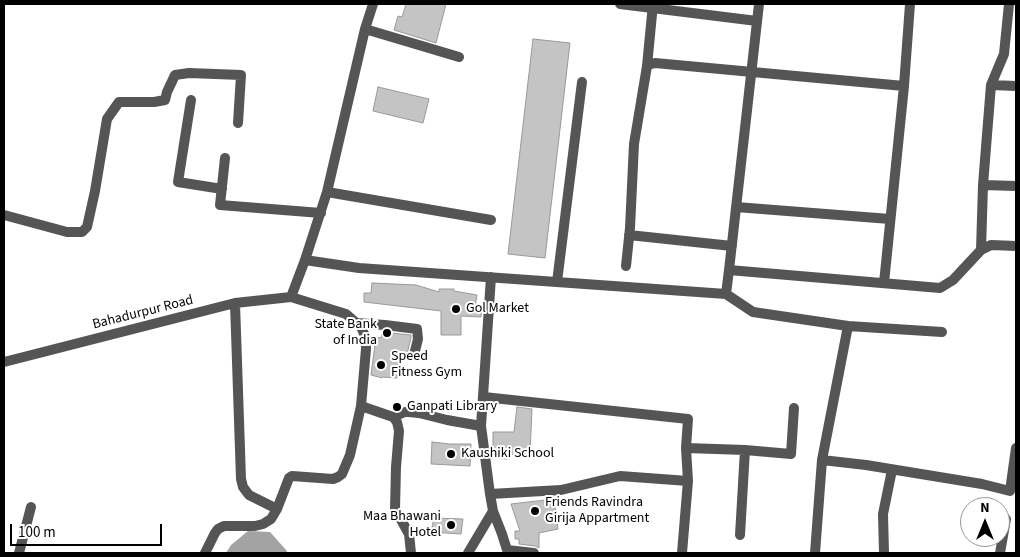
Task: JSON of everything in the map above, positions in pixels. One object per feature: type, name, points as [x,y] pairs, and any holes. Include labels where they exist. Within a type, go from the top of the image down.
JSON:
[{"type":"street","points":[[205,553],[214,533],[218,529],[224,526],[256,526],[271,519],[278,509],[289,478],[292,476],[333,479],[342,474],[350,455],[361,406],[366,338],[361,327],[346,314],[291,297],[327,192],[365,29],[373,4]]},
{"type":"street","points":[[620,4],[652,6],[757,21]]},
{"type":"street","points":[[726,294],[759,4]]},
{"type":"street","points":[[884,283],[904,86],[910,4]]},
{"type":"street","points":[[981,250],[983,185],[991,85],[1004,54],[1009,4]]},
{"type":"street","points":[[626,266],[634,144],[647,66],[652,6]]},
{"type":"street","points":[[365,29],[459,57]]},
{"type":"street","points":[[647,66],[655,63],[904,86]]},
{"type":"street","points":[[4,215],[67,232],[82,232],[87,227],[107,119],[118,102],[154,102],[165,100],[175,75],[188,73],[241,75],[238,123]]},
{"type":"street","points":[[557,282],[582,82]]},
{"type":"street","points":[[991,85],[1016,86]]},
{"type":"street","points":[[191,100],[178,182],[222,188]]},
{"type":"street","points":[[225,158],[220,205],[321,213]]},
{"type":"street","points":[[983,185],[1016,186]]},
{"type":"street","points":[[327,192],[490,220]]},
{"type":"street","points":[[736,206],[890,219]]},
{"type":"street","points":[[629,235],[732,246]]},
{"type":"street","points":[[729,270],[940,288],[953,280],[981,250],[991,245],[1016,246]]},
{"type":"street","points":[[305,260],[359,268],[726,294],[753,312],[848,326],[942,332]]},
{"type":"street","points":[[491,277],[481,426],[490,494],[493,512],[508,552],[534,553]]},
{"type":"street","name":"Bahadurpur Road","points":[[4,362],[235,304],[291,297]]},
{"type":"street","points":[[235,304],[241,479],[243,487],[249,495],[278,509]]},
{"type":"street","points":[[356,323],[417,329],[418,339],[414,355]]},
{"type":"street","points":[[815,553],[822,460],[848,326]]},
{"type":"street","points":[[484,397],[688,419],[686,448],[688,481],[682,553]]},
{"type":"street","points":[[361,406],[393,417],[398,422],[396,509],[409,534],[411,553]]},
{"type":"street","points":[[686,448],[791,454],[794,408]]},
{"type":"street","points":[[393,417],[402,413],[419,413],[481,426]]},
{"type":"street","points":[[822,460],[866,465],[982,484],[1010,491],[1013,487],[1016,448]]},
{"type":"street","points":[[740,535],[745,450]]},
{"type":"street","points":[[884,553],[883,514],[892,470]]},
{"type":"street","points":[[490,494],[561,490],[620,476],[688,481]]},
{"type":"street","points":[[19,553],[31,506]]},
{"type":"street","points":[[468,553],[493,512]]},
{"type":"shaded area","points":[[248,531],[270,532],[287,553],[226,553],[231,545]]},
{"type":"building","points":[[406,4],[446,4],[436,43],[394,30],[398,16],[402,17]]},
{"type":"building","points":[[533,39],[570,43],[545,258],[508,254]]},
{"type":"building","points":[[378,87],[429,99],[423,123],[373,111]]},
{"type":"building","name":"Gol Market","points":[[372,283],[416,285],[439,292],[439,289],[454,289],[454,291],[477,295],[475,307],[482,307],[481,317],[461,316],[461,335],[441,335],[441,311],[364,302],[364,293],[371,293]]},
{"type":"building","points":[[382,332],[411,335],[407,354],[408,359],[399,358],[397,378],[382,378],[371,375],[376,337],[381,338]]},
{"type":"building","points":[[517,407],[532,409],[530,453],[508,455],[508,459],[493,458],[493,432],[514,432]]},
{"type":"building","name":"Kaushiki School","points":[[432,442],[471,444],[470,466],[431,464]]},
{"type":"building","name":"Friends Ravindra Girija Appartment","points":[[554,499],[558,529],[539,533],[539,548],[519,544],[519,539],[515,539],[515,531],[520,531],[511,504]]},
{"type":"building","points":[[434,518],[463,519],[461,534],[431,532]]},
{"type":"place","name":"Gol Market","points":[[456,309]]},
{"type":"place","name":"State Bank of India","points":[[387,333]]},
{"type":"place","name":"Speed Fitness Gym","points":[[381,365]]},
{"type":"place","name":"Ganpati Library","points":[[397,407]]},
{"type":"place","name":"Kaushiki School","points":[[451,454]]},
{"type":"place","name":"Friends Ravindra Girija Appartment","points":[[535,511]]},
{"type":"place","name":"Maa Bhawani Hotel","points":[[451,525]]}]
